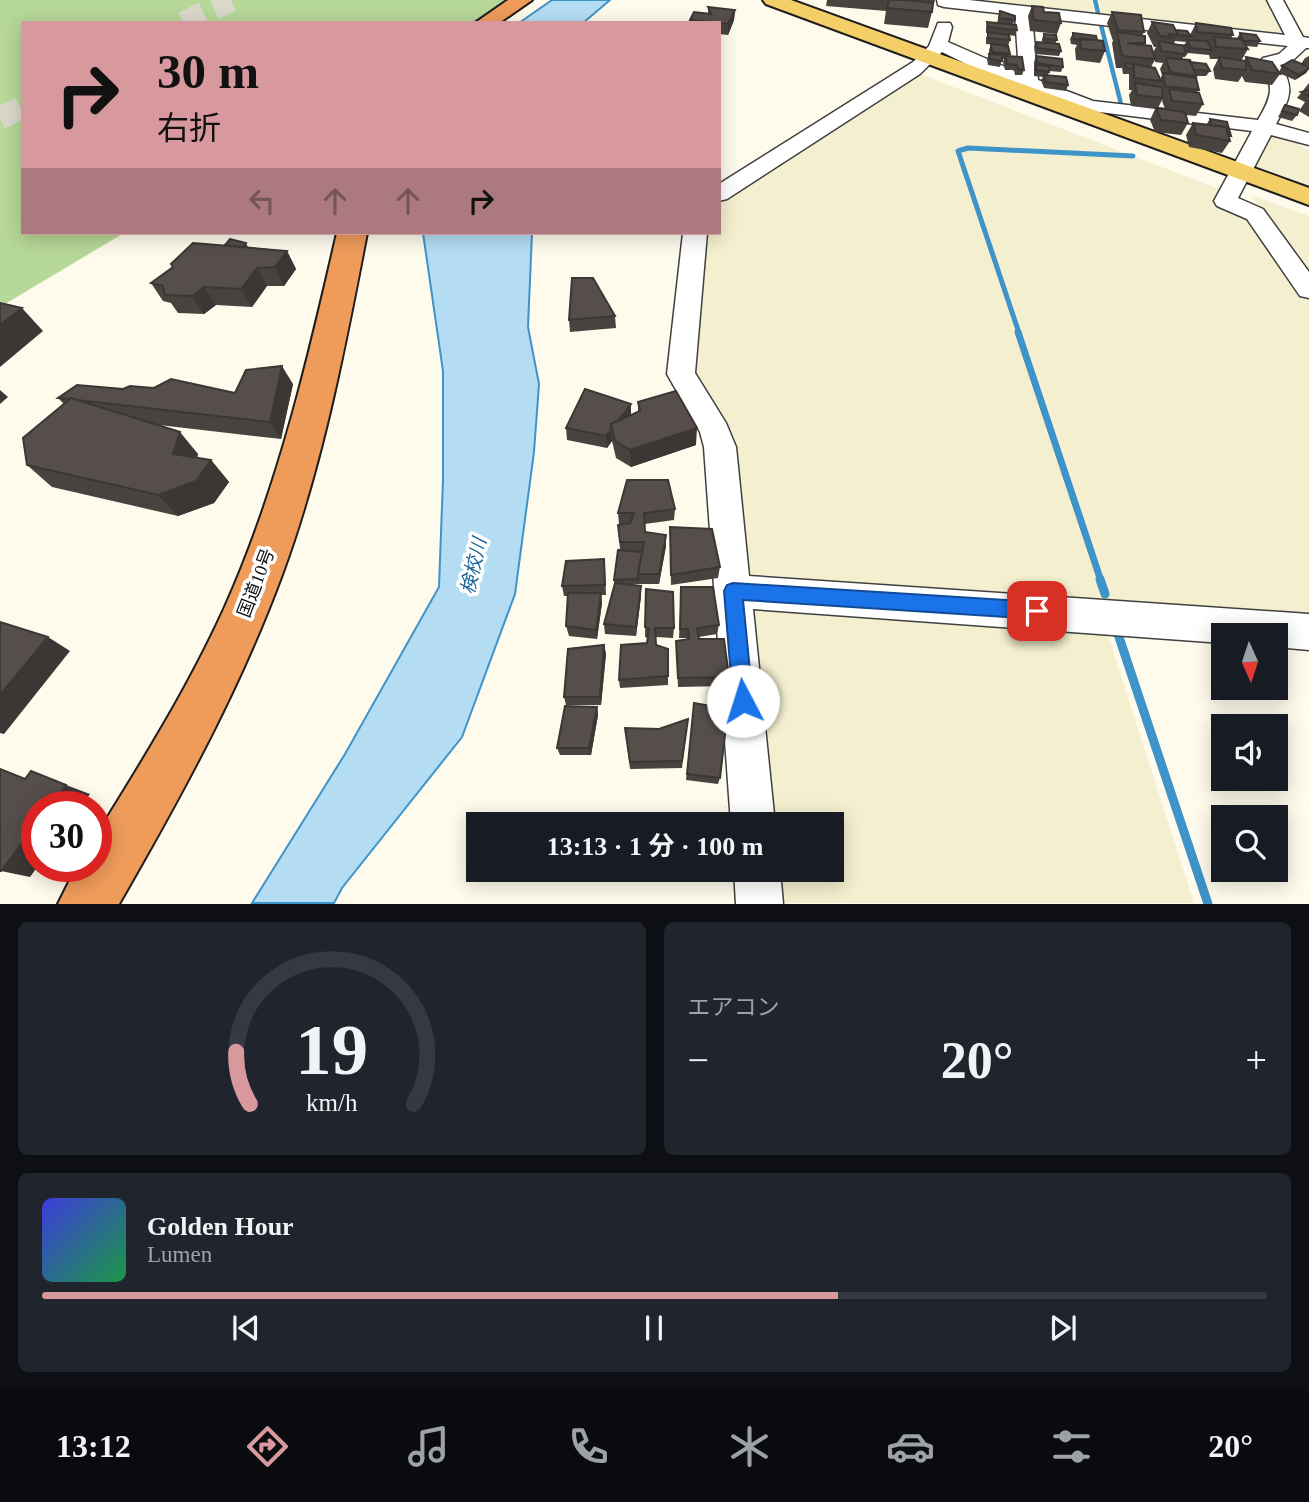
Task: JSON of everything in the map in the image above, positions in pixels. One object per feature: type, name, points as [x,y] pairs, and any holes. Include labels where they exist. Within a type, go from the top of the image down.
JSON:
[{"type":"highway","points":[[488,21],[522,0]]},
{"type":"highway","name":"国道10号","points":[[87,904],[175,755],[244,615],[300,459],[352,235]]},
{"type":"main road","points":[[772,0],[935,50],[1242,173],[1309,197]]},
{"type":"street","points":[[1275,0],[1304,42]]},
{"type":"street","points":[[721,193],[935,50],[944,31],[944,1],[1304,42]]},
{"type":"street","points":[[1023,11],[1030,82]]},
{"type":"street","points":[[1304,42],[1285,58],[1269,62],[1279,78],[1280,97],[1225,201],[1255,214],[1309,289]]},
{"type":"street","points":[[935,50],[1030,82],[1090,106],[1266,127],[1309,139]]},
{"type":"street","points":[[1285,58],[1309,68]]},
{"type":"street","points":[[695,235],[681,374],[715,431],[720,447],[752,812]]},
{"type":"street","points":[[733,591],[1106,615],[1309,632]]},
{"type":"street","points":[[758,882],[760,904]]},
{"type":"shaded area","points":[[948,0],[1091,0],[1095,17]]},
{"type":"shaded area","points":[[1098,0],[1271,0],[1289,37],[1102,17]]},
{"type":"shaded area","points":[[920,74],[1237,196],[1309,292],[1309,624],[747,575],[737,450],[733,435],[694,382],[691,362],[707,235],[721,235],[721,202]]},
{"type":"shaded area","points":[[1270,130],[1309,150],[1309,195],[1250,172]]},
{"type":"shaded area","points":[[1251,195],[1309,216],[1309,270]]},
{"type":"shaded area","points":[[746,600],[1105,626],[1194,903],[777,903],[775,882],[844,882],[844,812],[768,812]]},
{"type":"green space","points":[[0,0],[523,0],[489,21],[21,21],[21,235],[121,235],[0,307]]},
{"type":"water","points":[[552,0],[610,0],[585,21],[522,21]]},
{"type":"water","name":"検校川","points":[[423,235],[532,235],[528,327],[539,384],[534,452],[515,594],[462,737],[342,888],[334,903],[252,903],[345,754],[439,587],[443,371]]},
{"type":"building","points":[[889,0],[933,3],[932,12],[887,8]]},
{"type":"building","points":[[1032,6],[1043,7],[1044,12],[1059,13],[1061,23],[1034,20]]},
{"type":"building","points":[[708,7],[735,10],[728,24],[721,21],[690,20],[694,12],[711,14]]},
{"type":"building","points":[[1000,11],[1015,16],[1015,20],[999,18]]},
{"type":"building","points":[[1112,12],[1141,15],[1144,32],[1118,30]]},
{"type":"building","points":[[987,22],[1016,25],[1017,30],[988,27]]},
{"type":"building","points":[[1152,22],[1173,25],[1178,35],[1160,36]]},
{"type":"building","points":[[1196,23],[1231,28],[1233,35],[1197,32]]},
{"type":"building","points":[[1176,30],[1187,31],[1191,36],[1178,35]]},
{"type":"building","points":[[988,32],[1009,35],[1010,40],[988,38]]},
{"type":"building","points":[[1117,32],[1145,36],[1145,43],[1127,43],[1151,46],[1155,59],[1122,56]]},
{"type":"building","points":[[1073,33],[1096,36],[1097,40],[1074,39]]},
{"type":"building","points":[[1240,33],[1256,35],[1260,41],[1243,41]]},
{"type":"building","points":[[1044,34],[1056,35],[1057,40],[1044,39]]},
{"type":"building","points":[[1214,37],[1241,39],[1248,49],[1216,47]]},
{"type":"building","points":[[1080,38],[1103,41],[1105,51],[1081,49]]},
{"type":"building","points":[[1187,40],[1207,41],[1212,50],[1191,48]]},
{"type":"building","points":[[1159,41],[1184,46],[1185,54],[1161,51]]},
{"type":"building","points":[[1036,42],[1059,44],[1061,51],[1037,48]]},
{"type":"building","points":[[991,44],[1008,46],[1010,54],[992,52]]},
{"type":"building","points":[[989,54],[1002,55],[1002,61],[990,59]]},
{"type":"building","points":[[1005,56],[1022,57],[1024,70],[1018,69],[1017,65],[1007,64]]},
{"type":"building","points":[[1036,56],[1062,59],[1063,67],[1037,63]]},
{"type":"building","points":[[1219,57],[1246,61],[1246,70],[1222,68]]},
{"type":"building","points":[[1246,57],[1272,62],[1280,74],[1252,70]]},
{"type":"building","points":[[1166,58],[1190,60],[1196,76],[1170,72]]},
{"type":"building","points":[[1292,60],[1309,68],[1299,75],[1282,66]]},
{"type":"building","points":[[1190,62],[1206,64],[1210,71],[1194,70]]},
{"type":"building","points":[[1125,63],[1134,64],[1132,69],[1126,68]]},
{"type":"building","points":[[1134,64],[1155,68],[1161,81],[1134,78]]},
{"type":"building","points":[[1036,65],[1049,66],[1049,72],[1036,70]]},
{"type":"building","points":[[1163,73],[1196,78],[1199,90],[1165,86]]},
{"type":"building","points":[[1044,75],[1066,77],[1068,85],[1046,82]]},
{"type":"building","points":[[1135,83],[1162,87],[1163,98],[1137,95]]},
{"type":"building","points":[[1169,89],[1199,93],[1203,104],[1172,101]]},
{"type":"building","points":[[1285,105],[1299,109],[1297,115],[1282,111]]},
{"type":"building","points":[[1156,108],[1185,112],[1188,123],[1161,120]]},
{"type":"building","points":[[1210,119],[1227,122],[1231,136],[1228,135],[1226,127],[1211,125]]},
{"type":"building","points":[[1193,123],[1226,127],[1230,141],[1196,135]]},
{"type":"building","points":[[230,239],[246,243],[243,247],[225,245]]},
{"type":"building","points":[[193,243],[287,251],[275,267],[257,268],[241,289],[204,287],[192,296],[165,295],[163,286],[151,283],[173,267],[171,264]]},
{"type":"building","points":[[572,278],[593,278],[615,316],[569,320]]},
{"type":"building","points":[[0,303],[22,308],[0,325]]},
{"type":"building","points":[[282,366],[270,422],[58,398],[77,385],[123,389],[130,386],[154,388],[171,379],[235,393],[246,370]]},
{"type":"building","points":[[585,389],[631,404],[618,421],[611,424],[611,430],[606,436],[566,428]]},
{"type":"building","points":[[676,391],[697,428],[630,450],[615,441],[611,424],[640,411],[638,402]]},
{"type":"building","points":[[71,398],[180,432],[173,454],[211,460],[196,481],[158,495],[27,465],[23,438]]},
{"type":"building","points":[[627,480],[668,480],[675,509],[644,513],[645,532],[666,535],[659,574],[638,574],[644,542],[620,542],[618,525],[630,523],[634,513],[618,513]]},
{"type":"building","points":[[670,527],[712,529],[720,567],[671,575]]},
{"type":"building","points":[[618,550],[642,552],[638,579],[614,580]]},
{"type":"building","points":[[604,559],[605,585],[562,586],[566,561]]},
{"type":"building","points":[[615,583],[641,586],[636,627],[604,624]]},
{"type":"building","points":[[681,587],[713,587],[719,625],[697,628],[699,639],[724,639],[729,677],[678,678],[676,641],[689,639],[688,629],[680,629]]},
{"type":"building","points":[[646,589],[673,592],[674,628],[655,628],[656,645],[668,649],[668,676],[619,680],[621,645],[647,643],[649,629],[645,627]]},
{"type":"building","points":[[568,593],[601,593],[596,630],[566,626]]},
{"type":"building","points":[[0,622],[48,637],[0,695]]},
{"type":"building","points":[[604,645],[600,697],[564,697],[568,649]]},
{"type":"building","points":[[694,703],[728,709],[720,778],[687,774]]},
{"type":"building","points":[[565,706],[597,707],[589,748],[557,748]]},
{"type":"building","points":[[688,719],[682,761],[630,762],[625,728],[659,729]]},
{"type":"building","points":[[0,769],[25,779],[31,771],[66,785],[61,791],[21,791],[21,844],[0,871]]},
{"type":"waterway","points":[[1095,0],[1099,17]]},
{"type":"waterway","points":[[1100,21],[1121,104]]},
{"type":"waterway","points":[[1019,333],[958,151],[968,148],[1133,156]]},
{"type":"waterway","points":[[1018,332],[1101,581]]},
{"type":"waterway","points":[[1100,579],[1105,594]]},
{"type":"waterway","points":[[1116,628],[1208,904]]},
{"type":"tunnel","points":[[187,21],[231,0]]},
{"type":"tunnel","points":[[0,118],[21,108]]},
{"type":"route","points":[[743,701],[733,591],[1037,611]]}]
